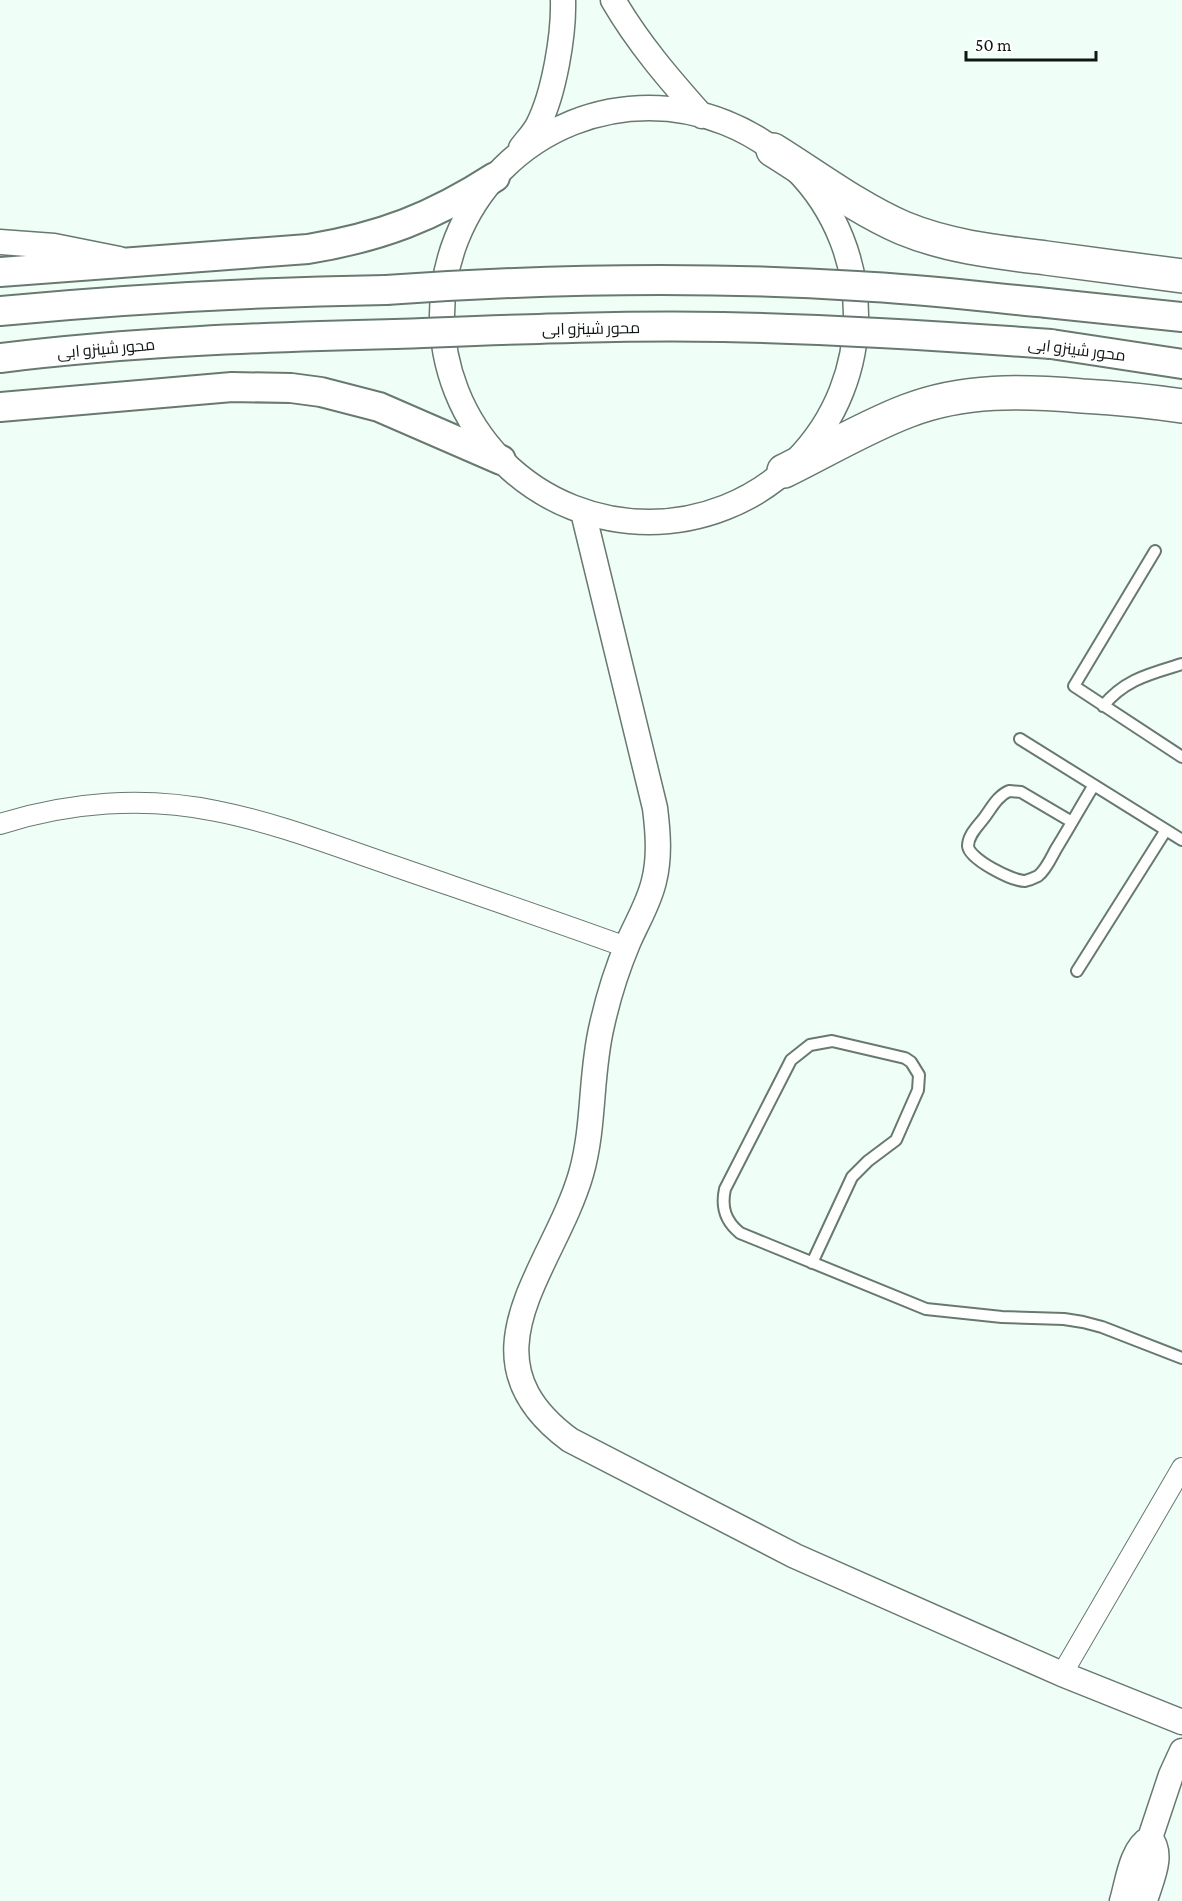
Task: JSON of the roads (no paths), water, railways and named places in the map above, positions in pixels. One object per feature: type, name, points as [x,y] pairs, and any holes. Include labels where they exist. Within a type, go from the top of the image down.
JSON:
[{"type":"highway","points":[[773,150],[873,213],[932,238],[963,247],[994,252],[1182,276]]},
{"type":"highway","points":[[784,471],[885,420],[916,408],[956,397],[1030,392],[1146,400],[1182,406]]},
{"type":"main road","points":[[0,272],[308,249],[348,242],[387,232],[425,217],[461,199],[504,168]]},
{"type":"main road","points":[[0,311],[266,292],[386,290],[575,280],[693,280],[859,286],[1182,317]]},
{"type":"main road","name":"محور شينزو ابى","points":[[0,358],[153,344],[268,337],[559,327],[723,327],[887,333],[1051,344],[1182,364]]},
{"type":"main road","points":[[0,407],[232,387],[291,388],[350,398],[379,407],[501,460]]},
{"type":"street","points":[[504,168],[537,142],[562,128],[589,118],[645,109],[674,110],[727,124],[751,135],[795,168],[814,190],[842,239],[855,294],[856,322],[853,350],[836,404],[822,429],[805,451],[784,471],[749,496],[716,511],[686,519],[639,522],[583,512],[550,498],[524,481],[501,460],[467,416],[456,392],[447,360],[441,318],[447,267],[465,219],[479,197],[538,124],[552,86],[560,45],[563,0]]},
{"type":"street","points":[[613,0],[637,39],[702,116]]},
{"type":"street","points":[[0,242],[54,246],[130,262]]},
{"type":"street","points":[[583,512],[651,790],[658,846],[654,879],[648,900],[627,947],[599,1038],[584,1165],[570,1206],[549,1245],[522,1307],[517,1334],[517,1363],[525,1391],[543,1418],[570,1440],[795,1556],[1062,1674],[1182,1722]]},
{"type":"street","points":[[0,824],[46,812],[116,803],[215,810],[316,838],[627,947]]},
{"type":"street","points":[[1062,1674],[1182,1468]]},
{"type":"street","points":[[1122,1901],[1138,1848],[1150,1838],[1177,1778],[1182,1751]]},
{"type":"street","points":[[1145,1901],[1157,1856],[1157,1848],[1150,1838]]},
{"type":"lane","points":[[1155,551],[1074,686],[1182,757]]},
{"type":"lane","points":[[1103,706],[1126,684],[1137,678],[1182,664]]},
{"type":"lane","points":[[1020,739],[1182,840]]},
{"type":"lane","points":[[1072,822],[1021,792],[1009,791],[998,799],[972,834],[968,842],[969,850],[980,861],[1004,873],[1018,879],[1030,880],[1041,873],[1072,822],[1094,785]]},
{"type":"lane","points":[[1077,971],[1166,830]]},
{"type":"lane","points":[[812,1263],[852,1177],[900,1134],[920,1083],[916,1068],[905,1058],[832,1041],[818,1042],[803,1049],[791,1060],[728,1182],[723,1204],[733,1227],[740,1233],[812,1263],[926,1309],[1083,1322],[1182,1358]]}]
